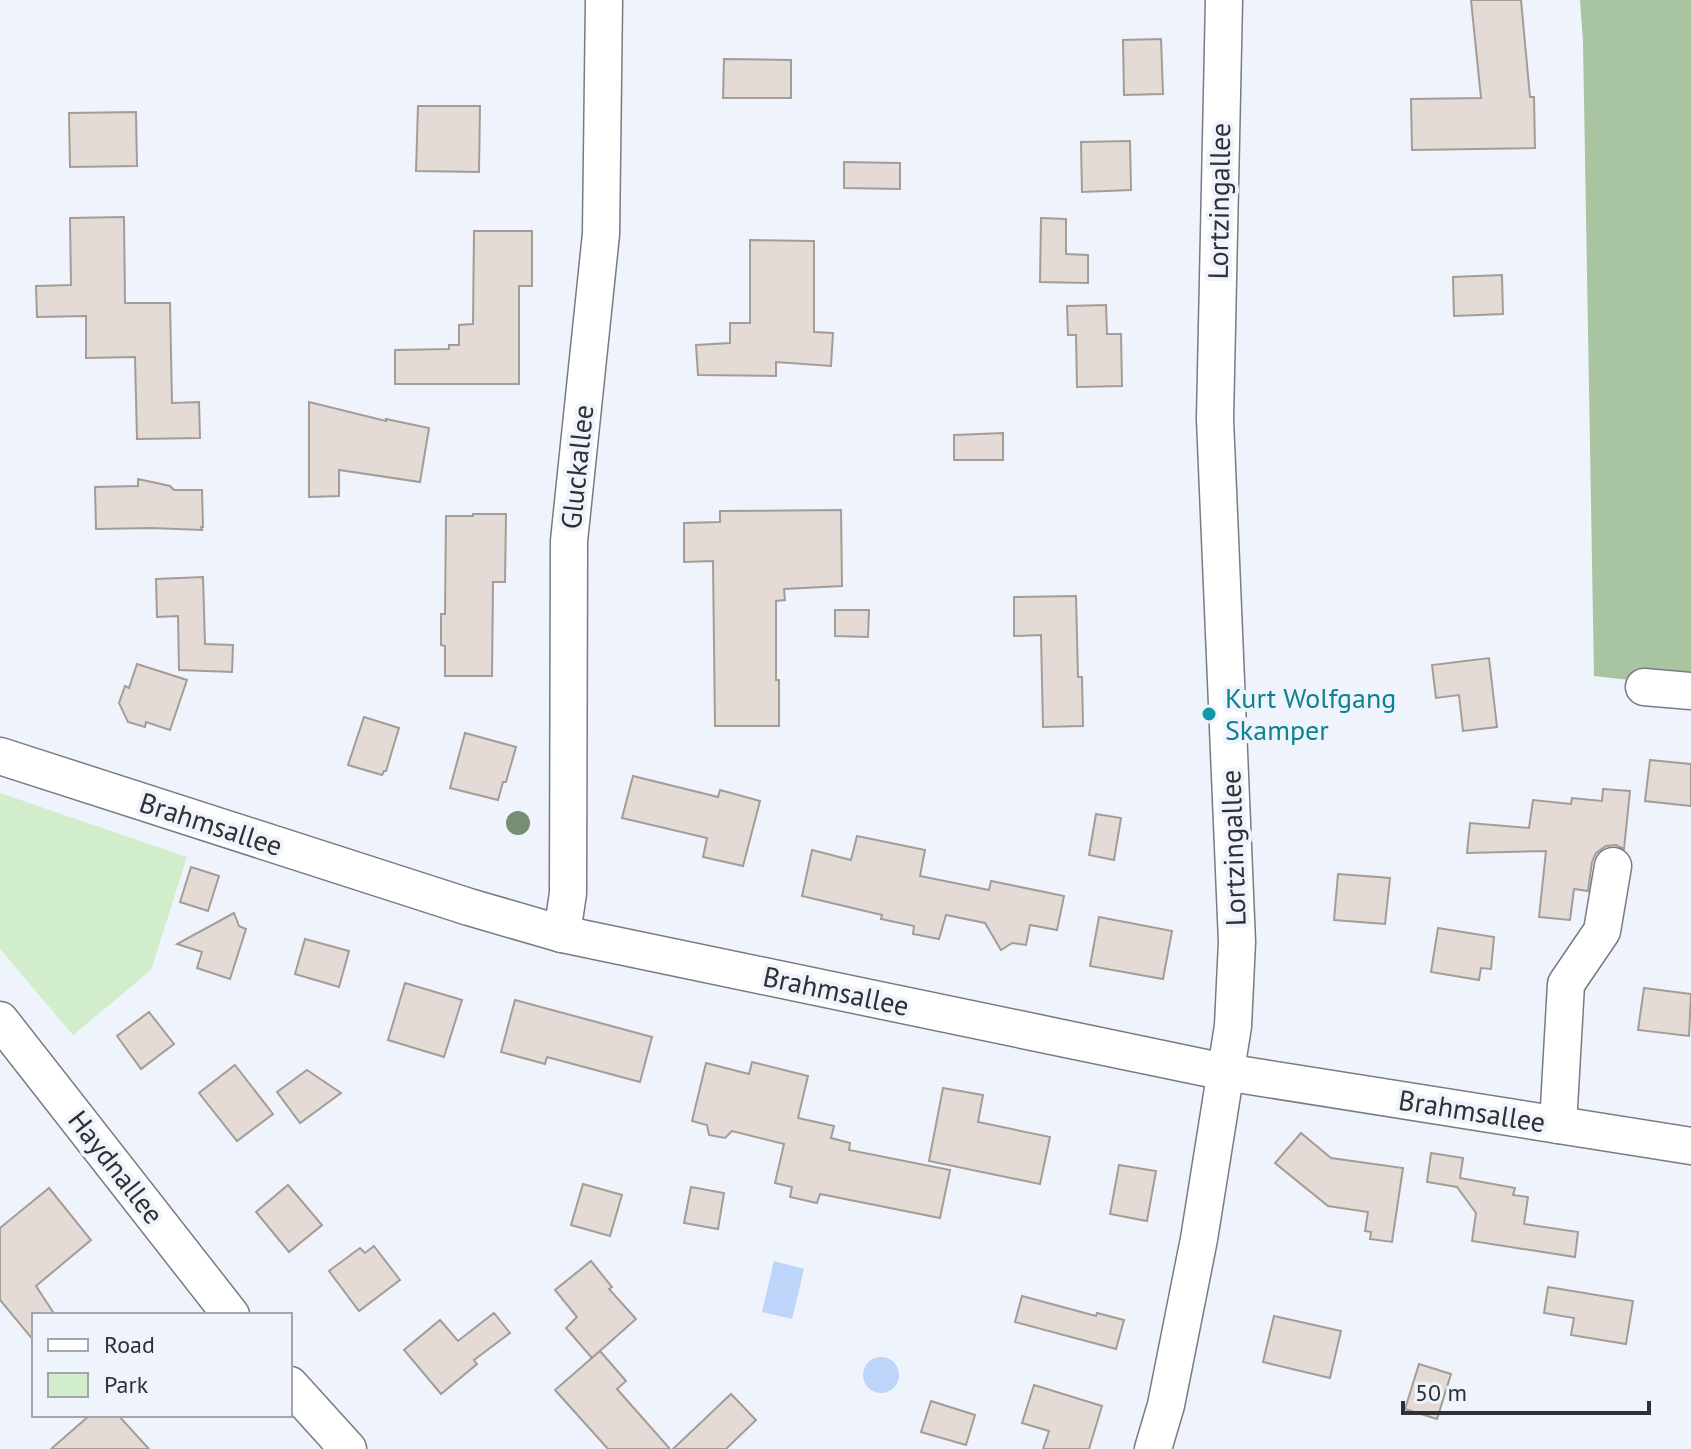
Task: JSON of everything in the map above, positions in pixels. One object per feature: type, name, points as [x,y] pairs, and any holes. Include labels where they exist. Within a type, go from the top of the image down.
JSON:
[{"type":"street","name":"Gluckallee","points":[[562,934],[568,893],[569,541],[601,234],[604,0]]},
{"type":"street","name":"Lortzingallee","points":[[1153,1449],[1166,1405],[1199,1239],[1233,1026],[1237,942],[1215,419],[1224,0]]},
{"type":"street","points":[[1644,687],[1691,691]]},
{"type":"street","name":"Brahmsallee","points":[[0,756],[562,934],[1225,1072],[1691,1146]]},
{"type":"street","points":[[1558,1125],[1566,984],[1602,931],[1613,866]]},
{"type":"street","name":"Haydnallee","points":[[0,1020],[229,1313]]},
{"type":"street","points":[[292,1387],[348,1449]]},
{"type":"green space","points":[[1580,0],[1691,0],[1691,687],[1594,676]]},
{"type":"green space","points":[[0,793],[187,857],[151,970],[73,1035],[0,949]]},
{"type":"water","points":[[774,1261],[804,1269],[792,1319],[762,1312]]},
{"type":"water","points":[[881,1357],[894,1362],[899,1375],[894,1388],[881,1393],[868,1388],[863,1375],[868,1362]]},
{"type":"building","points":[[1471,0],[1521,0],[1530,97],[1534,97],[1535,148],[1412,150],[1411,99],[1481,98]]},
{"type":"building","points":[[1161,39],[1163,94],[1124,95],[1123,40]]},
{"type":"building","points":[[724,59],[791,60],[791,98],[723,98]]},
{"type":"building","points":[[418,106],[480,106],[479,172],[416,171]]},
{"type":"building","points":[[136,112],[137,166],[70,167],[69,113]]},
{"type":"building","points":[[1130,141],[1131,190],[1082,192],[1081,142]]},
{"type":"building","points":[[844,162],[900,163],[900,189],[844,188]]},
{"type":"building","points":[[124,217],[125,303],[170,303],[172,403],[199,402],[200,438],[137,439],[135,357],[86,358],[86,316],[37,317],[36,286],[71,285],[70,218]]},
{"type":"building","points":[[1041,218],[1066,219],[1066,254],[1088,255],[1088,283],[1040,282]]},
{"type":"building","points":[[474,231],[532,231],[532,286],[519,286],[519,384],[395,384],[395,350],[449,349],[449,345],[459,345],[459,325],[473,324]]},
{"type":"building","points":[[750,240],[814,241],[814,332],[833,333],[831,366],[776,362],[776,376],[698,375],[696,345],[730,343],[730,323],[750,323]]},
{"type":"building","points":[[1502,275],[1503,314],[1454,316],[1453,277]]},
{"type":"building","points":[[1106,305],[1107,334],[1121,334],[1122,386],[1077,387],[1076,335],[1068,335],[1067,306]]},
{"type":"building","points":[[309,402],[429,428],[420,482],[339,470],[339,496],[309,497]]},
{"type":"building","points":[[1003,433],[1003,460],[954,460],[954,435]]},
{"type":"building","points":[[138,479],[170,486],[174,490],[202,490],[202,530],[96,529],[95,487],[138,486]]},
{"type":"building","points":[[841,510],[842,586],[784,589],[785,600],[776,601],[779,726],[715,726],[713,561],[684,562],[684,523],[720,522],[720,511]]},
{"type":"building","points":[[506,514],[505,582],[493,582],[492,676],[445,676],[441,614],[445,614],[446,516]]},
{"type":"building","points":[[203,577],[205,644],[233,645],[232,672],[179,670],[178,616],[157,617],[156,579]]},
{"type":"building","points":[[1076,596],[1083,726],[1043,727],[1041,635],[1014,636],[1014,597]]},
{"type":"building","points":[[835,610],[869,610],[868,637],[835,636]]},
{"type":"building","points":[[1489,658],[1497,727],[1463,731],[1459,695],[1436,698],[1432,665]]},
{"type":"building","points":[[137,664],[187,680],[170,730],[146,722],[145,727],[128,722],[119,703],[125,686],[129,688]]},
{"type":"building","points":[[364,717],[399,728],[386,771],[382,775],[348,765]]},
{"type":"building","points":[[465,733],[516,747],[498,800],[450,788]]},
{"type":"building","points":[[1650,760],[1691,764],[1691,806],[1645,801]]},
{"type":"building","points":[[633,776],[718,797],[720,790],[760,801],[743,866],[703,857],[707,838],[622,818]]},
{"type":"building","points":[[1603,789],[1630,791],[1624,849],[1616,845],[1606,846],[1596,853],[1588,891],[1574,889],[1570,920],[1539,917],[1546,851],[1467,853],[1470,823],[1529,828],[1533,800],[1571,804],[1572,798],[1602,801]]},
{"type":"building","points":[[1096,814],[1121,818],[1114,860],[1089,855]]},
{"type":"building","points":[[857,836],[925,850],[920,876],[989,890],[991,881],[1064,896],[1057,930],[1030,925],[1026,945],[1012,943],[1001,950],[985,923],[946,915],[939,939],[913,934],[914,926],[881,919],[882,915],[802,896],[812,850],[851,860]]},
{"type":"building","points":[[191,867],[219,876],[208,911],[180,902]]},
{"type":"building","points":[[1338,874],[1390,878],[1385,924],[1334,920]]},
{"type":"building","points":[[234,913],[239,926],[246,929],[230,979],[197,968],[202,952],[177,944]]},
{"type":"building","points":[[1099,917],[1172,931],[1163,979],[1090,966]]},
{"type":"building","points":[[1438,928],[1494,937],[1491,969],[1481,968],[1479,980],[1431,972]]},
{"type":"building","points":[[305,939],[349,951],[339,987],[295,974]]},
{"type":"building","points":[[405,983],[462,1000],[444,1057],[388,1040]]},
{"type":"building","points":[[1644,988],[1691,994],[1689,1036],[1638,1030]]},
{"type":"building","points":[[515,1000],[652,1037],[640,1082],[547,1057],[545,1064],[501,1052]]},
{"type":"building","points":[[149,1012],[174,1044],[141,1069],[117,1036]]},
{"type":"building","points":[[752,1062],[808,1076],[798,1118],[834,1126],[831,1138],[850,1143],[849,1150],[950,1170],[940,1218],[820,1194],[817,1203],[790,1197],[792,1187],[775,1183],[784,1144],[732,1131],[725,1138],[709,1135],[707,1125],[692,1121],[706,1063],[749,1074]]},
{"type":"building","points":[[235,1065],[273,1114],[237,1141],[199,1093]]},
{"type":"building","points":[[307,1070],[341,1093],[300,1123],[277,1092]]},
{"type":"building","points":[[943,1088],[983,1095],[978,1122],[1050,1137],[1040,1184],[929,1161]]},
{"type":"building","points":[[1301,1133],[1331,1158],[1403,1168],[1392,1242],[1370,1239],[1371,1232],[1365,1231],[1368,1212],[1328,1206],[1275,1163]]},
{"type":"building","points":[[1431,1153],[1463,1158],[1460,1178],[1515,1188],[1513,1195],[1528,1197],[1524,1224],[1578,1232],[1575,1257],[1472,1241],[1476,1213],[1457,1187],[1427,1182]]},
{"type":"building","points":[[1119,1165],[1156,1171],[1147,1221],[1110,1214]]},
{"type":"building","points":[[583,1184],[622,1195],[610,1236],[571,1225]]},
{"type":"building","points":[[288,1185],[322,1225],[289,1252],[256,1212]]},
{"type":"building","points":[[691,1187],[724,1193],[718,1229],[684,1223]]},
{"type":"building","points":[[49,1188],[91,1240],[36,1286],[54,1313],[32,1313],[32,1339],[0,1300],[0,1228]]},
{"type":"building","points":[[374,1246],[400,1280],[359,1311],[329,1271],[360,1248],[365,1253]]},
{"type":"building","points":[[591,1261],[612,1287],[609,1289],[636,1319],[592,1358],[566,1328],[577,1317],[555,1290]]},
{"type":"building","points":[[1548,1287],[1633,1301],[1626,1344],[1571,1335],[1574,1318],[1544,1313]]},
{"type":"building","points":[[1022,1296],[1096,1316],[1097,1313],[1124,1320],[1116,1349],[1015,1322]]},
{"type":"building","points":[[494,1313],[510,1333],[474,1360],[477,1364],[441,1394],[404,1350],[440,1320],[458,1341]]},
{"type":"building","points":[[1274,1316],[1341,1331],[1330,1378],[1263,1362]]},
{"type":"building","points":[[600,1351],[626,1381],[617,1389],[670,1449],[608,1449],[555,1390]]},
{"type":"building","points":[[1419,1364],[1451,1374],[1437,1419],[1405,1409]]},
{"type":"building","points":[[1034,1385],[1102,1406],[1089,1449],[1043,1449],[1049,1431],[1022,1423]]},
{"type":"building","points":[[731,1394],[756,1420],[726,1449],[673,1449]]},
{"type":"building","points":[[931,1401],[975,1415],[966,1445],[921,1432]]},
{"type":"building","points":[[88,1417],[120,1417],[149,1449],[51,1449]]},
{"type":"place","name":"Kurt Wolfgang Skamper","points":[[1209,714]]}]
